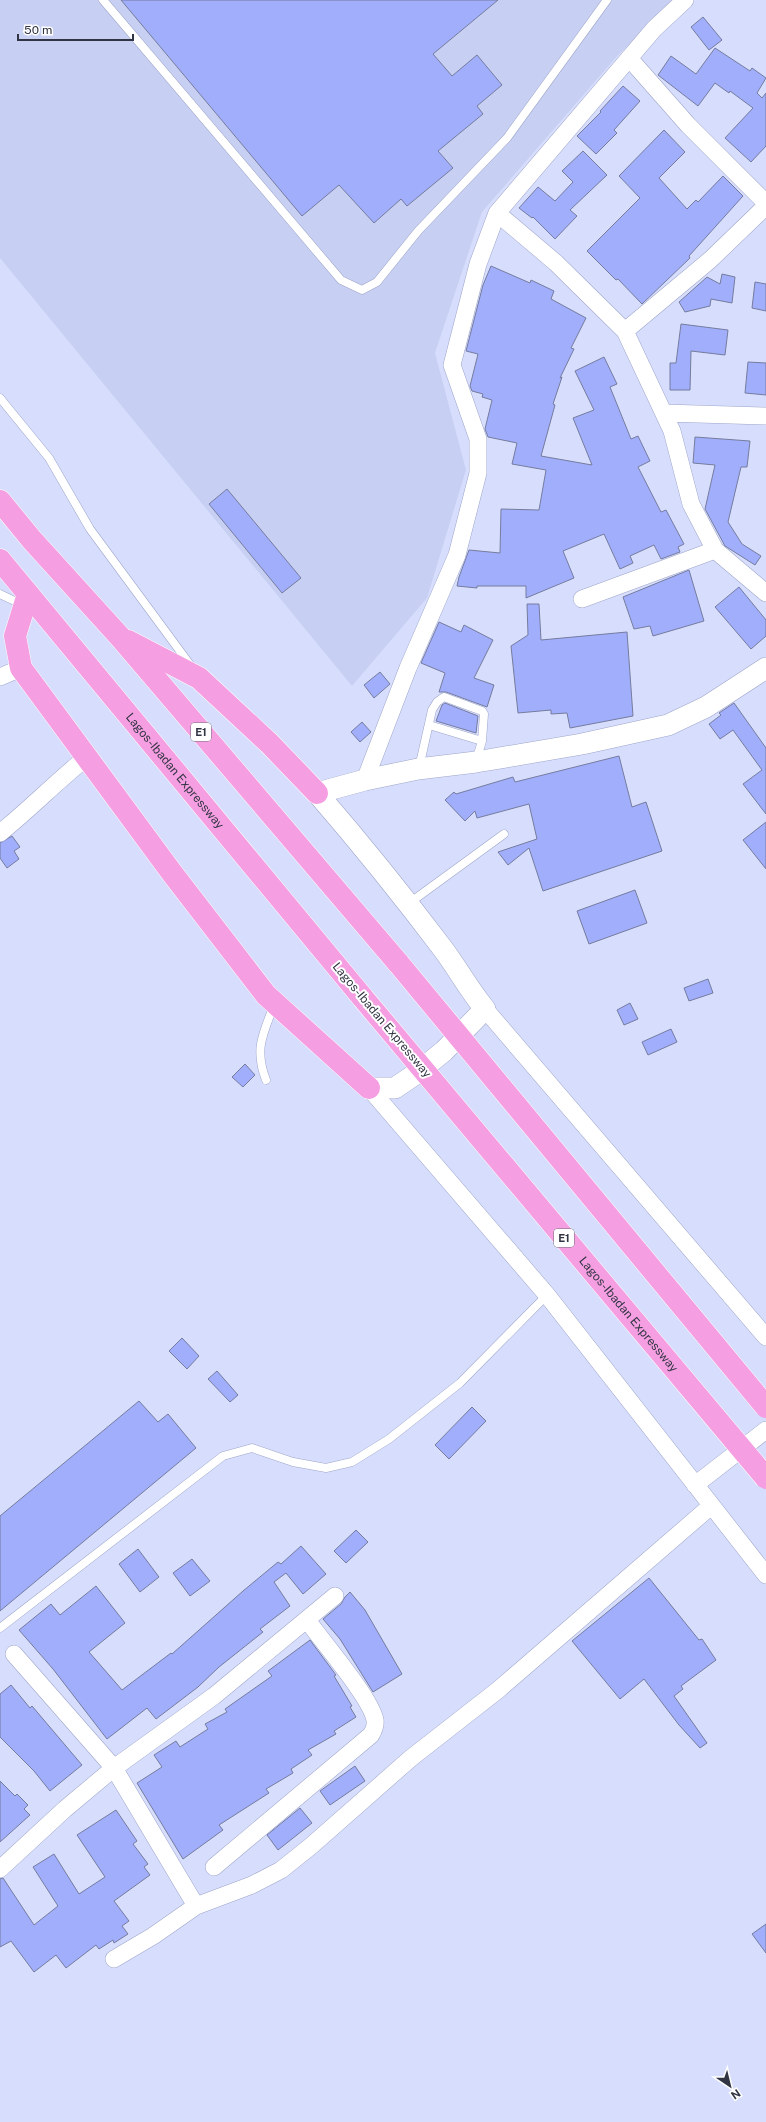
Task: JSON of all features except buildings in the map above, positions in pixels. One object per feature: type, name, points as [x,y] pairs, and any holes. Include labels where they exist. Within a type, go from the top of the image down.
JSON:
[{"type":"highway","name":"E1","points":[[0,501],[32,540],[121,638],[399,964],[766,1407]]},
{"type":"highway","name":"Lagos-Ibadan Expressway","points":[[0,560],[27,600],[766,1478]]},
{"type":"highway","points":[[27,600],[16,636],[21,668],[172,873],[266,995],[369,1088]]},
{"type":"highway","points":[[121,638],[199,678],[270,744],[317,793]]},
{"type":"street","points":[[365,780],[408,668],[457,555],[478,473],[478,439],[452,365],[478,264],[497,213],[654,29],[685,0]]},
{"type":"street","points":[[629,58],[688,125],[766,203]]},
{"type":"street","points":[[625,331],[710,260],[766,206]]},
{"type":"street","points":[[497,213],[556,263],[625,331],[672,431],[691,504],[715,550],[766,594]]},
{"type":"street","points":[[664,413],[766,416]]},
{"type":"street","points":[[582,599],[715,550]]},
{"type":"street","points":[[0,677],[21,668]]},
{"type":"street","points":[[766,668],[706,707],[668,725],[582,744],[476,762],[418,769],[365,780],[317,793],[363,847],[408,904],[444,951],[470,990],[485,1009],[766,1337]]},
{"type":"street","points":[[0,833],[22,816],[62,777],[87,757]]},
{"type":"street","points":[[369,1088],[394,1088],[417,1073],[444,1051],[485,1009]]},
{"type":"street","points":[[369,1088],[547,1295],[766,1575]]},
{"type":"street","points":[[695,1485],[766,1430]]},
{"type":"street","points":[[114,1959],[153,1936],[196,1906],[252,1885],[287,1865],[411,1758],[498,1690],[711,1506]]},
{"type":"street","points":[[0,1869],[65,1809],[114,1768],[214,1696],[335,1596]]},
{"type":"street","points":[[214,1867],[371,1735],[376,1726],[375,1718],[361,1692],[307,1620]]},
{"type":"street","points":[[14,1654],[114,1768],[196,1906]]},
{"type":"lane","points":[[103,0],[341,280],[362,290],[377,282],[418,231],[507,138],[607,0]]},
{"type":"lane","points":[[0,398],[49,458],[90,529],[199,678]]},
{"type":"lane","points":[[0,594],[27,600]]},
{"type":"lane","points":[[418,769],[434,706],[444,697],[482,711],[485,717],[482,741],[476,762]]},
{"type":"lane","points":[[429,725],[482,741]]},
{"type":"lane","points":[[408,904],[504,834]]},
{"type":"lane","points":[[266,1080],[259,1054],[261,1038],[275,1003]]},
{"type":"lane","points":[[0,1628],[223,1456],[252,1448],[293,1462],[326,1468],[352,1462],[389,1439],[460,1383],[547,1295]]},
{"type":"shaded area","points":[[0,0],[678,0],[618,55],[482,212],[435,353],[466,470],[427,598],[352,686],[0,258]]}]
